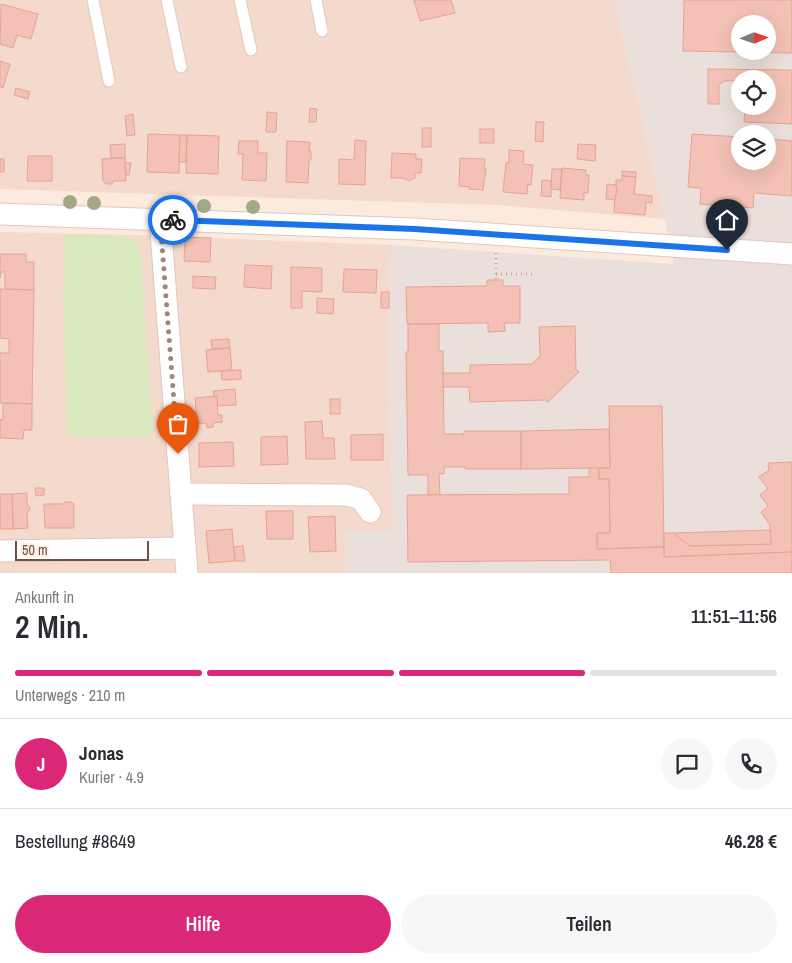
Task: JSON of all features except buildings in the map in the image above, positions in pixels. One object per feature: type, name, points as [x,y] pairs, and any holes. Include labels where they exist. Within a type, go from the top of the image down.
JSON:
[{"type":"street","points":[[0,214],[415,229],[792,254]]},
{"type":"street","points":[[160,219],[187,573]]},
{"type":"street","points":[[181,494],[347,495],[362,499],[370,512]]},
{"type":"street","points":[[0,552],[185,548]]},
{"type":"lane","points":[[93,0],[109,81]]},
{"type":"lane","points":[[167,0],[181,67]]},
{"type":"lane","points":[[240,0],[251,50]]},
{"type":"lane","points":[[316,0],[322,31]]},
{"type":"path","points":[[496,234],[496,280]]},
{"type":"path","points":[[496,274],[534,274]]},
{"type":"shaded area","points":[[0,0],[615,0],[665,219],[497,205],[0,189]]},
{"type":"shaded area","points":[[615,0],[792,0],[792,573],[346,573],[345,531],[393,531],[389,358],[391,245],[674,264]]},
{"type":"shaded area","points":[[0,232],[136,235],[391,245],[389,358],[393,531],[345,531],[346,573],[0,573]]},
{"type":"green space","points":[[65,235],[126,236],[138,245],[140,250],[153,437],[68,436],[63,303]]},
{"type":"way so far","points":[[173,220],[160,219],[178,454]]},
{"type":"route","points":[[173,220],[415,229],[727,250]]}]
